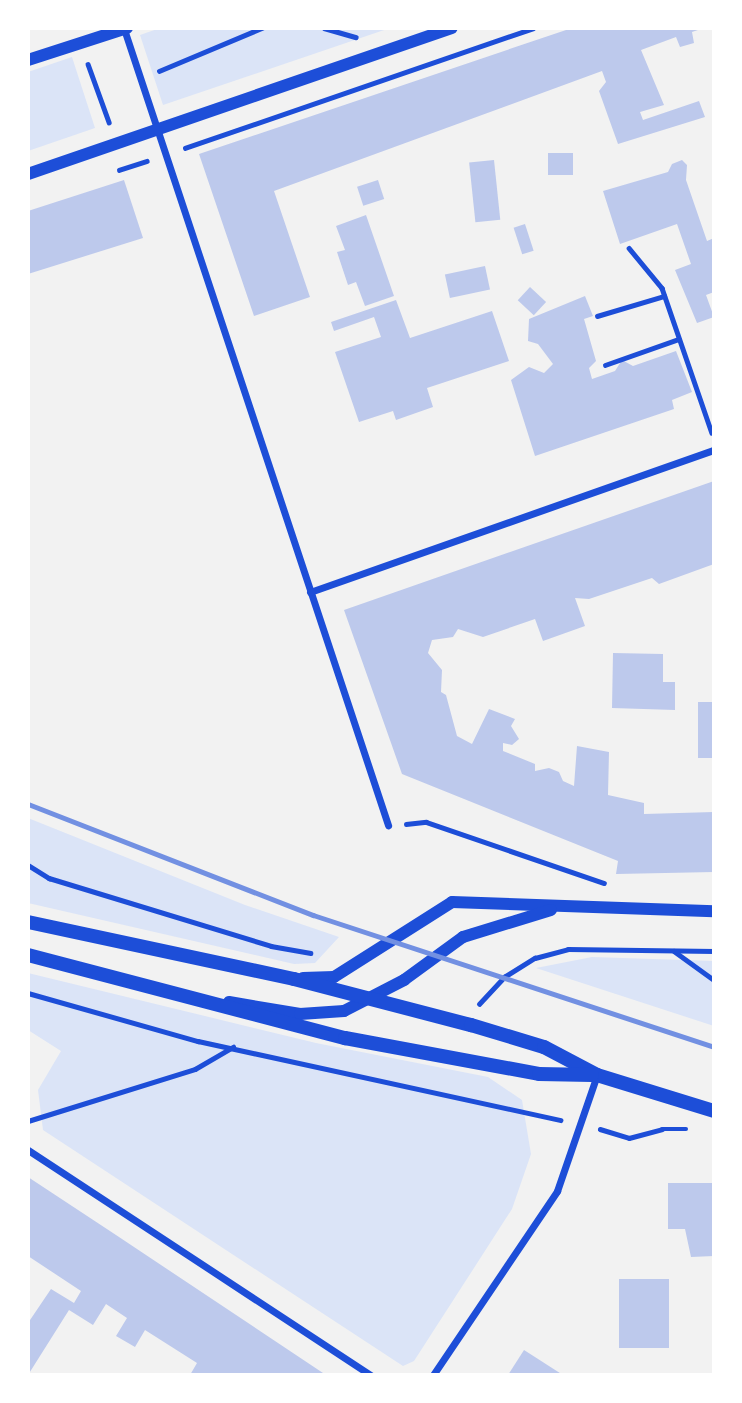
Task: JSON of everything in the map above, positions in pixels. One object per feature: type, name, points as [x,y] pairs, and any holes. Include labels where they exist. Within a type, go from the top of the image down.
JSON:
[{"type":"main road","points":[[28,922],[294,979],[544,1047],[597,1075],[714,1111]]},
{"type":"main road","points":[[28,955],[194,996],[345,1038],[462,1062],[539,1074],[597,1075]]},
{"type":"street","points":[[28,60],[125,28],[388,825]]},
{"type":"street","points":[[28,174],[452,28]]},
{"type":"street","points":[[310,592],[714,450]]},
{"type":"street","points":[[294,979],[334,977],[417,920],[452,902],[500,900],[555,909],[714,911]]},
{"type":"street","points":[[194,996],[300,1014],[344,1012],[372,1000],[463,937],[555,909]]},
{"type":"street","points":[[433,1375],[557,1191],[597,1075]]},
{"type":"street","points":[[28,1150],[371,1375]]},
{"type":"path","points":[[141,79],[262,28]]},
{"type":"path","points":[[114,171],[533,28]]},
{"type":"path","points":[[80,43],[126,167]]},
{"type":"path","points":[[629,248],[658,280],[714,440]]},
{"type":"path","points":[[597,316],[664,296]]},
{"type":"path","points":[[605,365],[679,339]]},
{"type":"path","points":[[388,825],[426,822],[611,886]]},
{"type":"path","points":[[28,865],[49,878],[271,946],[325,956]]},
{"type":"path","points":[[479,1003],[504,977],[525,964],[568,949],[714,951]]},
{"type":"path","points":[[673,951],[714,980]]},
{"type":"path","points":[[28,993],[233,1047],[534,1115]]},
{"type":"path","points":[[28,1121],[195,1069],[233,1047]]},
{"type":"path","points":[[629,1138],[662,1129],[695,1132]]},
{"type":"shaded area","points":[[160,28],[390,28],[163,105],[140,35]]},
{"type":"shaded area","points":[[72,57],[95,128],[28,151],[28,72]]},
{"type":"shaded area","points":[[28,818],[245,905],[339,937],[315,963],[294,964],[28,903]]},
{"type":"shaded area","points":[[592,957],[714,961],[714,1026],[536,968]]},
{"type":"shaded area","points":[[28,973],[316,1043],[488,1077],[522,1100],[531,1154],[512,1209],[414,1361],[403,1366],[43,1130],[38,1090],[61,1051],[28,1030]]},
{"type":"building","points":[[572,28],[704,28],[692,32],[694,43],[680,47],[676,37],[641,50],[664,105],[640,112],[643,120],[699,101],[705,117],[618,144],[599,91],[606,82],[602,71],[274,191],[310,297],[254,316],[199,154]]},
{"type":"building","points":[[548,153],[573,153],[573,175],[548,175]]},
{"type":"building","points":[[494,160],[500,220],[475,222],[469,163]]},
{"type":"building","points":[[682,160],[687,165],[686,180],[707,241],[714,238],[714,292],[706,295],[714,317],[697,323],[675,270],[691,264],[677,224],[620,244],[603,191],[668,172],[672,164]]},
{"type":"building","points":[[124,180],[143,238],[28,274],[28,211]]},
{"type":"building","points":[[378,180],[384,199],[363,206],[357,187]]},
{"type":"building","points":[[366,215],[394,296],[365,306],[356,282],[348,285],[337,252],[345,250],[336,226]]},
{"type":"building","points":[[525,224],[534,251],[522,254],[514,228]]},
{"type":"building","points":[[485,266],[490,289],[450,298],[445,275]]},
{"type":"building","points":[[530,287],[546,302],[534,315],[518,300]]},
{"type":"building","points":[[585,296],[593,316],[584,319],[596,361],[589,368],[592,379],[615,371],[622,360],[633,366],[676,351],[692,392],[672,400],[674,409],[535,456],[511,380],[529,367],[544,373],[553,364],[538,344],[528,341],[529,319]]},
{"type":"building","points":[[396,300],[410,338],[492,311],[509,361],[427,388],[433,407],[396,420],[393,411],[359,422],[335,352],[381,337],[374,317],[334,331],[331,322]]},
{"type":"building","points":[[714,481],[714,564],[659,584],[652,578],[589,599],[575,598],[585,626],[543,641],[535,619],[483,637],[458,629],[453,637],[432,640],[428,653],[442,670],[441,692],[446,695],[457,736],[472,744],[489,709],[515,719],[511,726],[519,739],[512,745],[503,743],[503,751],[535,764],[535,771],[549,768],[559,772],[563,781],[574,786],[577,746],[609,752],[608,795],[644,803],[644,814],[714,812],[714,872],[616,874],[618,861],[402,774],[344,610]]},
{"type":"building","points":[[613,653],[663,654],[663,682],[675,682],[675,710],[612,708]]},
{"type":"building","points":[[698,702],[714,702],[714,758],[698,758]]},
{"type":"building","points":[[28,1177],[326,1375],[190,1375],[197,1363],[145,1330],[135,1347],[116,1336],[127,1318],[106,1304],[93,1325],[69,1310],[28,1375],[28,1323],[51,1289],[74,1303],[81,1291],[28,1256]]},
{"type":"building","points":[[668,1183],[714,1183],[714,1256],[691,1257],[685,1229],[668,1229]]},
{"type":"building","points":[[619,1279],[669,1279],[669,1348],[619,1348]]},
{"type":"building","points":[[524,1350],[563,1375],[508,1375]]},
{"type":"railway","points":[[28,804],[313,915],[714,1047]]}]
